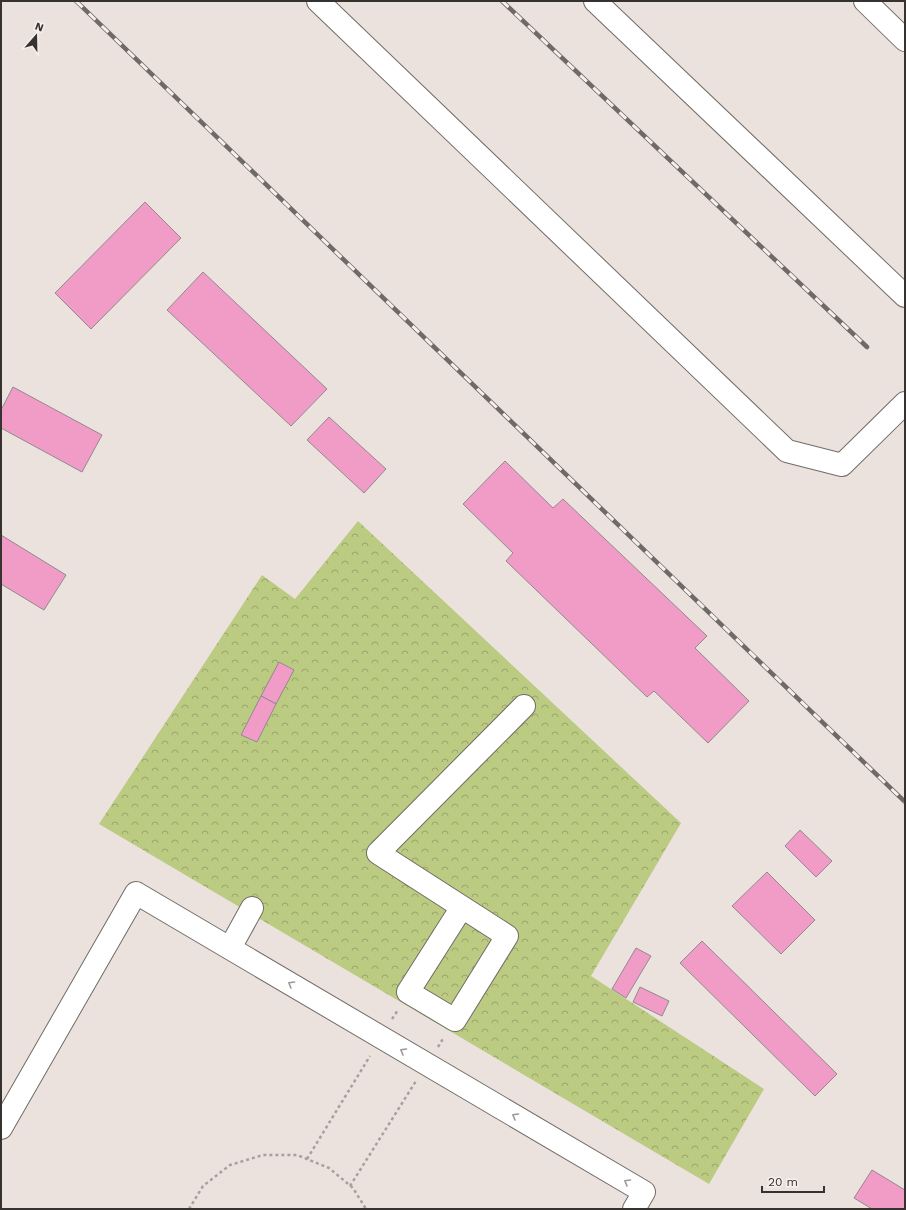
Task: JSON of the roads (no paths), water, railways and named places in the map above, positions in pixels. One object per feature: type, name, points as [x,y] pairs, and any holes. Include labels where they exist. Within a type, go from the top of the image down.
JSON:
[{"type":"street","points":[[318,1],[787,452],[842,465],[905,403]]},
{"type":"street","points":[[595,1],[905,296]]},
{"type":"street","points":[[864,1],[905,40]]},
{"type":"street","points":[[462,907],[408,992],[455,1020],[507,936],[462,907],[378,853],[524,706]]},
{"type":"street","points":[[1,1128],[136,893],[644,1192],[634,1209]]},
{"type":"street","points":[[230,948],[252,908]]},
{"type":"railway","points":[[76,1],[905,802]]},
{"type":"railway","points":[[502,1],[867,347]]}]
